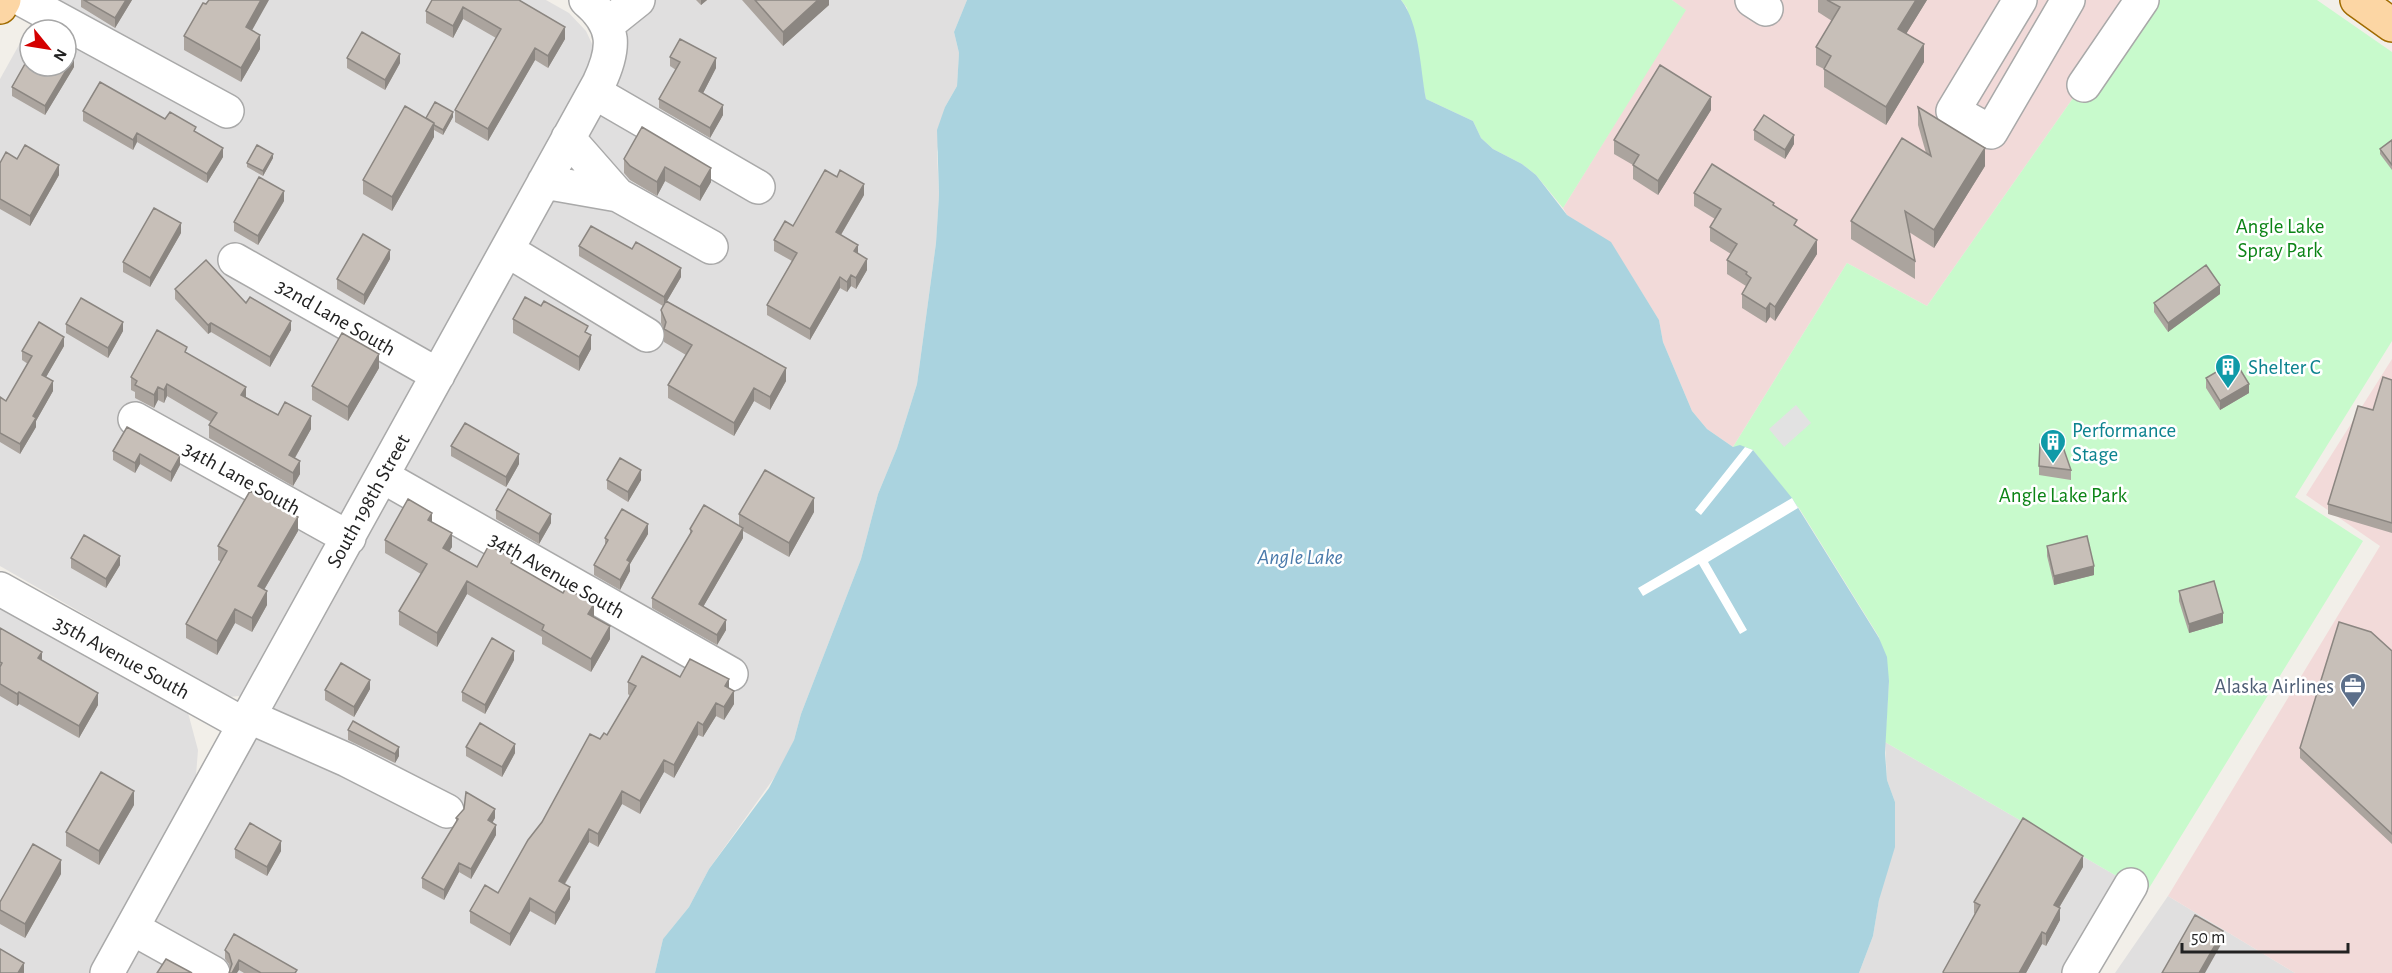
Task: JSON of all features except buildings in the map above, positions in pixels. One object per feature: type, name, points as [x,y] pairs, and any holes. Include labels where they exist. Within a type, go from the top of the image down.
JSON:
[{"type":"main road","points":[[0,7],[4,0]]},
{"type":"main road","points":[[2357,0],[2392,25]]},
{"type":"street","points":[[24,0],[227,111]]},
{"type":"street","points":[[586,0],[598,10],[608,24],[639,0]]},
{"type":"street","points":[[2020,0],[1953,111],[1991,132],[2068,0]]},
{"type":"street","points":[[2084,85],[2142,0]]},
{"type":"street","name":"South 198th Street","points":[[106,973],[594,92],[607,66],[610,47],[608,24]]},
{"type":"street","points":[[594,92],[758,187]]},
{"type":"street","points":[[568,138],[618,195],[711,247]]},
{"type":"street","points":[[544,183],[618,195]]},
{"type":"street","points":[[507,249],[647,335]]},
{"type":"street","name":"32nd Lane South","points":[[235,260],[438,375]]},
{"type":"street","name":"34th Lane South","points":[[135,419],[348,538]]},
{"type":"street","name":"34th Avenue South","points":[[382,476],[731,674]]},
{"type":"street","name":"35th Avenue South","points":[[0,589],[247,721],[347,760],[447,811]]},
{"type":"street","points":[[2079,973],[2131,885]]},
{"type":"street","points":[[132,928],[213,973]]},
{"type":"shaded area","points":[[44,0],[546,0],[569,13],[586,31],[594,48],[593,66],[252,686],[240,696],[228,697],[0,566],[0,79],[18,47],[18,78],[78,78],[78,18],[34,18]]},
{"type":"shaded area","points":[[612,0],[967,0],[954,32],[959,53],[957,86],[945,107],[937,152],[939,195],[936,243],[917,384],[897,448],[878,494],[861,559],[801,714],[794,740],[779,771],[709,869],[689,907],[663,939],[655,973],[105,973],[627,34]]},
{"type":"shaded area","points":[[1672,0],[2142,0],[1927,306],[1847,263],[1733,447],[1707,429],[1692,411],[1663,342],[1659,320],[1611,243],[1567,215],[1563,208],[1685,10]]},
{"type":"shaded area","points":[[2392,359],[2392,973],[2295,973],[2168,896],[2380,546],[2306,495]]},
{"type":"shaded area","points":[[1796,405],[1811,423],[1784,447],[1769,429]]},
{"type":"shaded area","points":[[0,604],[187,709],[198,750],[195,788],[92,973],[0,973]]},
{"type":"shaded area","points":[[1885,742],[2146,893],[2098,973],[1859,973],[1873,936],[1895,802],[1887,780]]},
{"type":"shaded area","points":[[2168,896],[2295,973],[2115,973]]},
{"type":"green space","points":[[1401,0],[1672,0],[1686,10],[1563,208],[1536,175],[1522,164],[1493,149],[1481,138],[1473,121],[1426,99],[1407,8]]},
{"type":"green space","name":"Angle Lake Park","points":[[2142,0],[2317,0],[2392,52],[2392,341],[2295,497],[2363,541],[2146,893],[1885,742],[1889,681],[1879,637],[1799,508],[1753,450],[1733,447],[1847,263],[1927,306]]},
{"type":"water","name":"Angle Lake","points":[[967,0],[1401,0],[1416,34],[1426,99],[1473,121],[1481,138],[1493,149],[1522,164],[1536,175],[1567,215],[1611,242],[1659,320],[1663,342],[1692,411],[1707,429],[1733,447],[1740,445],[1753,450],[1792,498],[1879,638],[1887,657],[1889,681],[1885,753],[1887,780],[1895,802],[1895,847],[1879,900],[1873,936],[1859,973],[655,973],[663,939],[689,907],[709,869],[769,788],[794,740],[801,714],[861,559],[878,494],[897,448],[917,384],[936,243],[939,195],[937,130],[945,107],[957,86],[959,53],[954,32]]},
{"type":"pier","points":[[1745,447],[1753,450],[1701,515],[1695,510]]},
{"type":"pier","points":[[1792,498],[1798,508],[1708,562],[1747,630],[1740,634],[1699,564],[1643,596],[1638,588]]},
{"type":"place","name":"Shelter C","points":[[2228,390]]},
{"type":"place","name":"Performance Stage","points":[[2053,465]]},
{"type":"place","name":"Alaska Airlines","points":[[2353,709]]},
{"type":"park label","name":"Angle Lake Spray Park","points":[[2280,238]]}]
